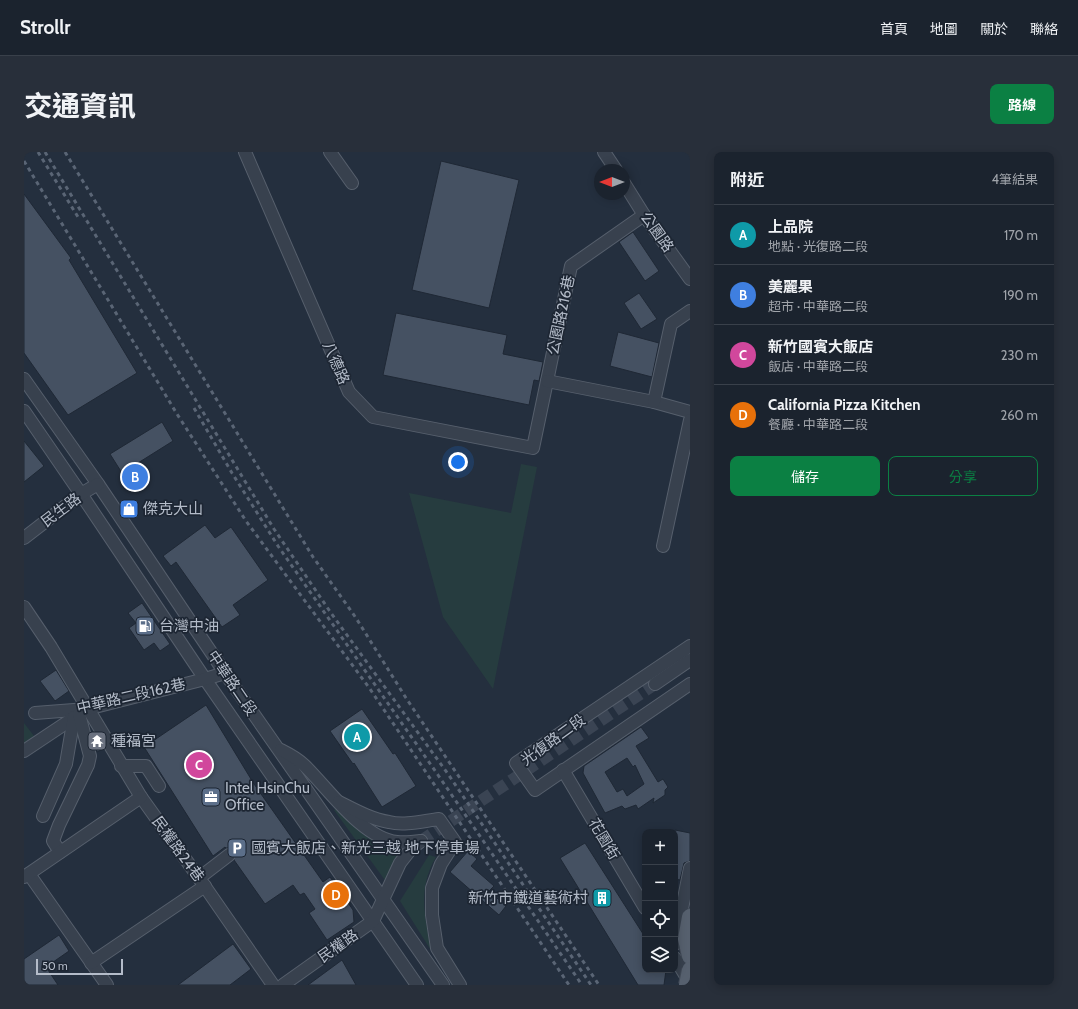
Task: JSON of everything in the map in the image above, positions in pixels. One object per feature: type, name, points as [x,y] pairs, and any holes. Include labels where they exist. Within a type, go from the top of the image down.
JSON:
[{"type":"main road","points":[[690,917],[686,939],[690,956]]},
{"type":"main road","points":[[687,985],[690,970]]},
{"type":"street","name":"八德路","points":[[245,152],[349,392],[373,417],[533,448]]},
{"type":"street","points":[[330,152],[352,183]]},
{"type":"street","points":[[604,152],[612,164]]},
{"type":"street","name":"公園路","points":[[630,193],[644,215],[690,279]]},
{"type":"street","name":"公園路216巷","points":[[533,448],[571,266],[644,215]]},
{"type":"street","points":[[654,402],[671,324],[690,311]]},
{"type":"street","name":"中華路二段","points":[[24,379],[98,484],[225,673],[443,985]]},
{"type":"street","points":[[547,381],[654,402],[690,412]]},
{"type":"street","name":"中華路二段","points":[[24,412],[205,679],[417,985]]},
{"type":"street","points":[[663,546],[690,420]]},
{"type":"street","name":"民生路","points":[[25,535],[81,494],[98,484]]},
{"type":"street","name":"民權路24巷","points":[[25,612],[51,647],[80,713],[121,766],[141,797],[273,985]]},
{"type":"street","name":"光復路二段","points":[[690,646],[516,764],[535,790],[690,684]]},
{"type":"street","points":[[655,684],[690,660]]},
{"type":"street","name":"中華路二段162巷","points":[[56,730],[39,713],[80,713],[225,673]]},
{"type":"street","points":[[24,751],[80,713]]},
{"type":"street","points":[[43,816],[66,764],[80,713]]},
{"type":"street","points":[[60,852],[53,841],[59,825],[88,765],[90,756],[80,713]]},
{"type":"street","points":[[276,746],[303,764],[339,802],[365,827],[375,834],[396,842],[421,841],[411,849],[400,863],[392,878],[384,900]]},
{"type":"street","points":[[121,766],[146,766],[158,786]]},
{"type":"street","name":"花園街","points":[[563,770],[642,903]]},
{"type":"street","points":[[107,985],[26,875],[141,797]]},
{"type":"street","points":[[339,802],[362,813],[389,823],[413,823],[439,819],[455,842],[441,864],[432,888],[432,914],[437,948],[460,985]]},
{"type":"street","points":[[91,962],[202,882],[229,854]]},
{"type":"street","points":[[676,937],[690,868]]},
{"type":"street","name":"民權路","points":[[283,985],[373,921],[384,900]]},
{"type":"street","points":[[678,963],[690,983]]},
{"type":"green space","points":[[521,464],[537,467],[493,689],[443,617],[409,493],[511,513]]},
{"type":"green space","points":[[24,723],[34,736],[24,743]]},
{"type":"green space","points":[[336,809],[366,836],[375,842],[383,847],[402,853],[387,883],[334,810]]},
{"type":"green space","points":[[429,855],[436,857],[426,881],[424,904],[432,952],[400,901]]},
{"type":"building","points":[[441,161],[519,180],[489,308],[412,290]]},
{"type":"building","points":[[24,194],[71,258],[69,260],[137,373],[68,415],[24,353]]},
{"type":"building","points":[[633,232],[659,271],[645,281],[619,242]]},
{"type":"building","points":[[639,293],[657,319],[641,329],[624,303]]},
{"type":"building","points":[[396,313],[507,335],[503,354],[543,362],[539,381],[534,380],[529,405],[383,375]]},
{"type":"building","points":[[618,332],[659,343],[652,377],[610,366]]},
{"type":"building","points":[[162,422],[173,441],[122,473],[110,454]]},
{"type":"building","points":[[24,441],[44,466],[24,482]]},
{"type":"building","points":[[205,525],[215,538],[231,527],[268,580],[233,605],[240,615],[222,627],[176,562],[171,566],[163,556]]},
{"type":"building","name":"台灣中油","points":[[142,603],[170,644],[160,651],[154,643],[144,650],[129,628],[136,623],[128,613]]},
{"type":"building","points":[[56,670],[69,691],[55,701],[40,681]]},
{"type":"building","points":[[206,705],[254,784],[323,882],[330,877],[353,910],[354,922],[327,940],[309,913],[315,909],[304,893],[300,895],[293,885],[265,904],[234,860],[236,854],[235,850],[225,847],[213,856],[144,747]]},
{"type":"building","points":[[362,709],[393,754],[395,753],[416,786],[382,807],[354,763],[353,764],[330,731]]},
{"type":"building","points":[[641,727],[649,738],[636,746],[658,782],[663,779],[668,787],[665,790],[665,795],[653,803],[654,798],[638,809],[636,805],[625,809],[622,806],[605,813],[583,773],[584,766]],"holes":[[[627,758],[633,767],[635,765],[644,784],[627,796],[623,789],[617,792],[605,772]]]},
{"type":"building","points":[[94,733],[103,749],[97,752],[92,734]]},
{"type":"building","points":[[678,831],[690,833],[690,861],[684,863],[680,880],[678,880]]},
{"type":"building","name":"新竹市鐵道藝術村","points":[[585,843],[642,932],[642,973],[666,973],[664,985],[638,985],[560,858]]},
{"type":"building","points":[[468,851],[477,859],[471,866],[494,886],[489,891],[506,906],[499,915],[450,872]]},
{"type":"building","points":[[59,935],[69,951],[46,967],[58,985],[24,985],[24,959]]},
{"type":"building","points":[[233,944],[251,969],[230,985],[178,985]]},
{"type":"building","points":[[342,960],[356,985],[308,985]]},
{"type":"tunnel","points":[[421,841],[655,684]]},
{"type":"railway","points":[[38,152],[78,217]]},
{"type":"railway","points":[[45,152],[274,529],[331,613],[448,774],[591,985]]},
{"type":"railway","points":[[65,152],[313,557],[356,618],[406,698],[599,985]]},
{"type":"railway","points":[[24,161],[177,414],[246,521],[370,689],[569,985]]},
{"type":"railway","points":[[194,408],[232,473],[278,546],[582,985]]},
{"type":"place","name":"美麗果","points":[[135,477]]},
{"type":"place","name":"傑克大山","points":[[129,509]]},
{"type":"place","name":"台灣中油","points":[[145,626]]},
{"type":"place","name":"上品院","points":[[357,737]]},
{"type":"place","name":"種福宮","points":[[97,741]]},
{"type":"place","name":"新竹國賓大飯店","points":[[199,765]]},
{"type":"place","name":"Intel HsinChu Office","points":[[211,797]]},
{"type":"place","name":"國賓大飯店、新光三越 地下停車場","points":[[237,848]]},
{"type":"place","name":"California Pizza Kitchen","points":[[336,895]]},
{"type":"place","name":"新竹市鐵道藝術村","points":[[602,898]]}]
